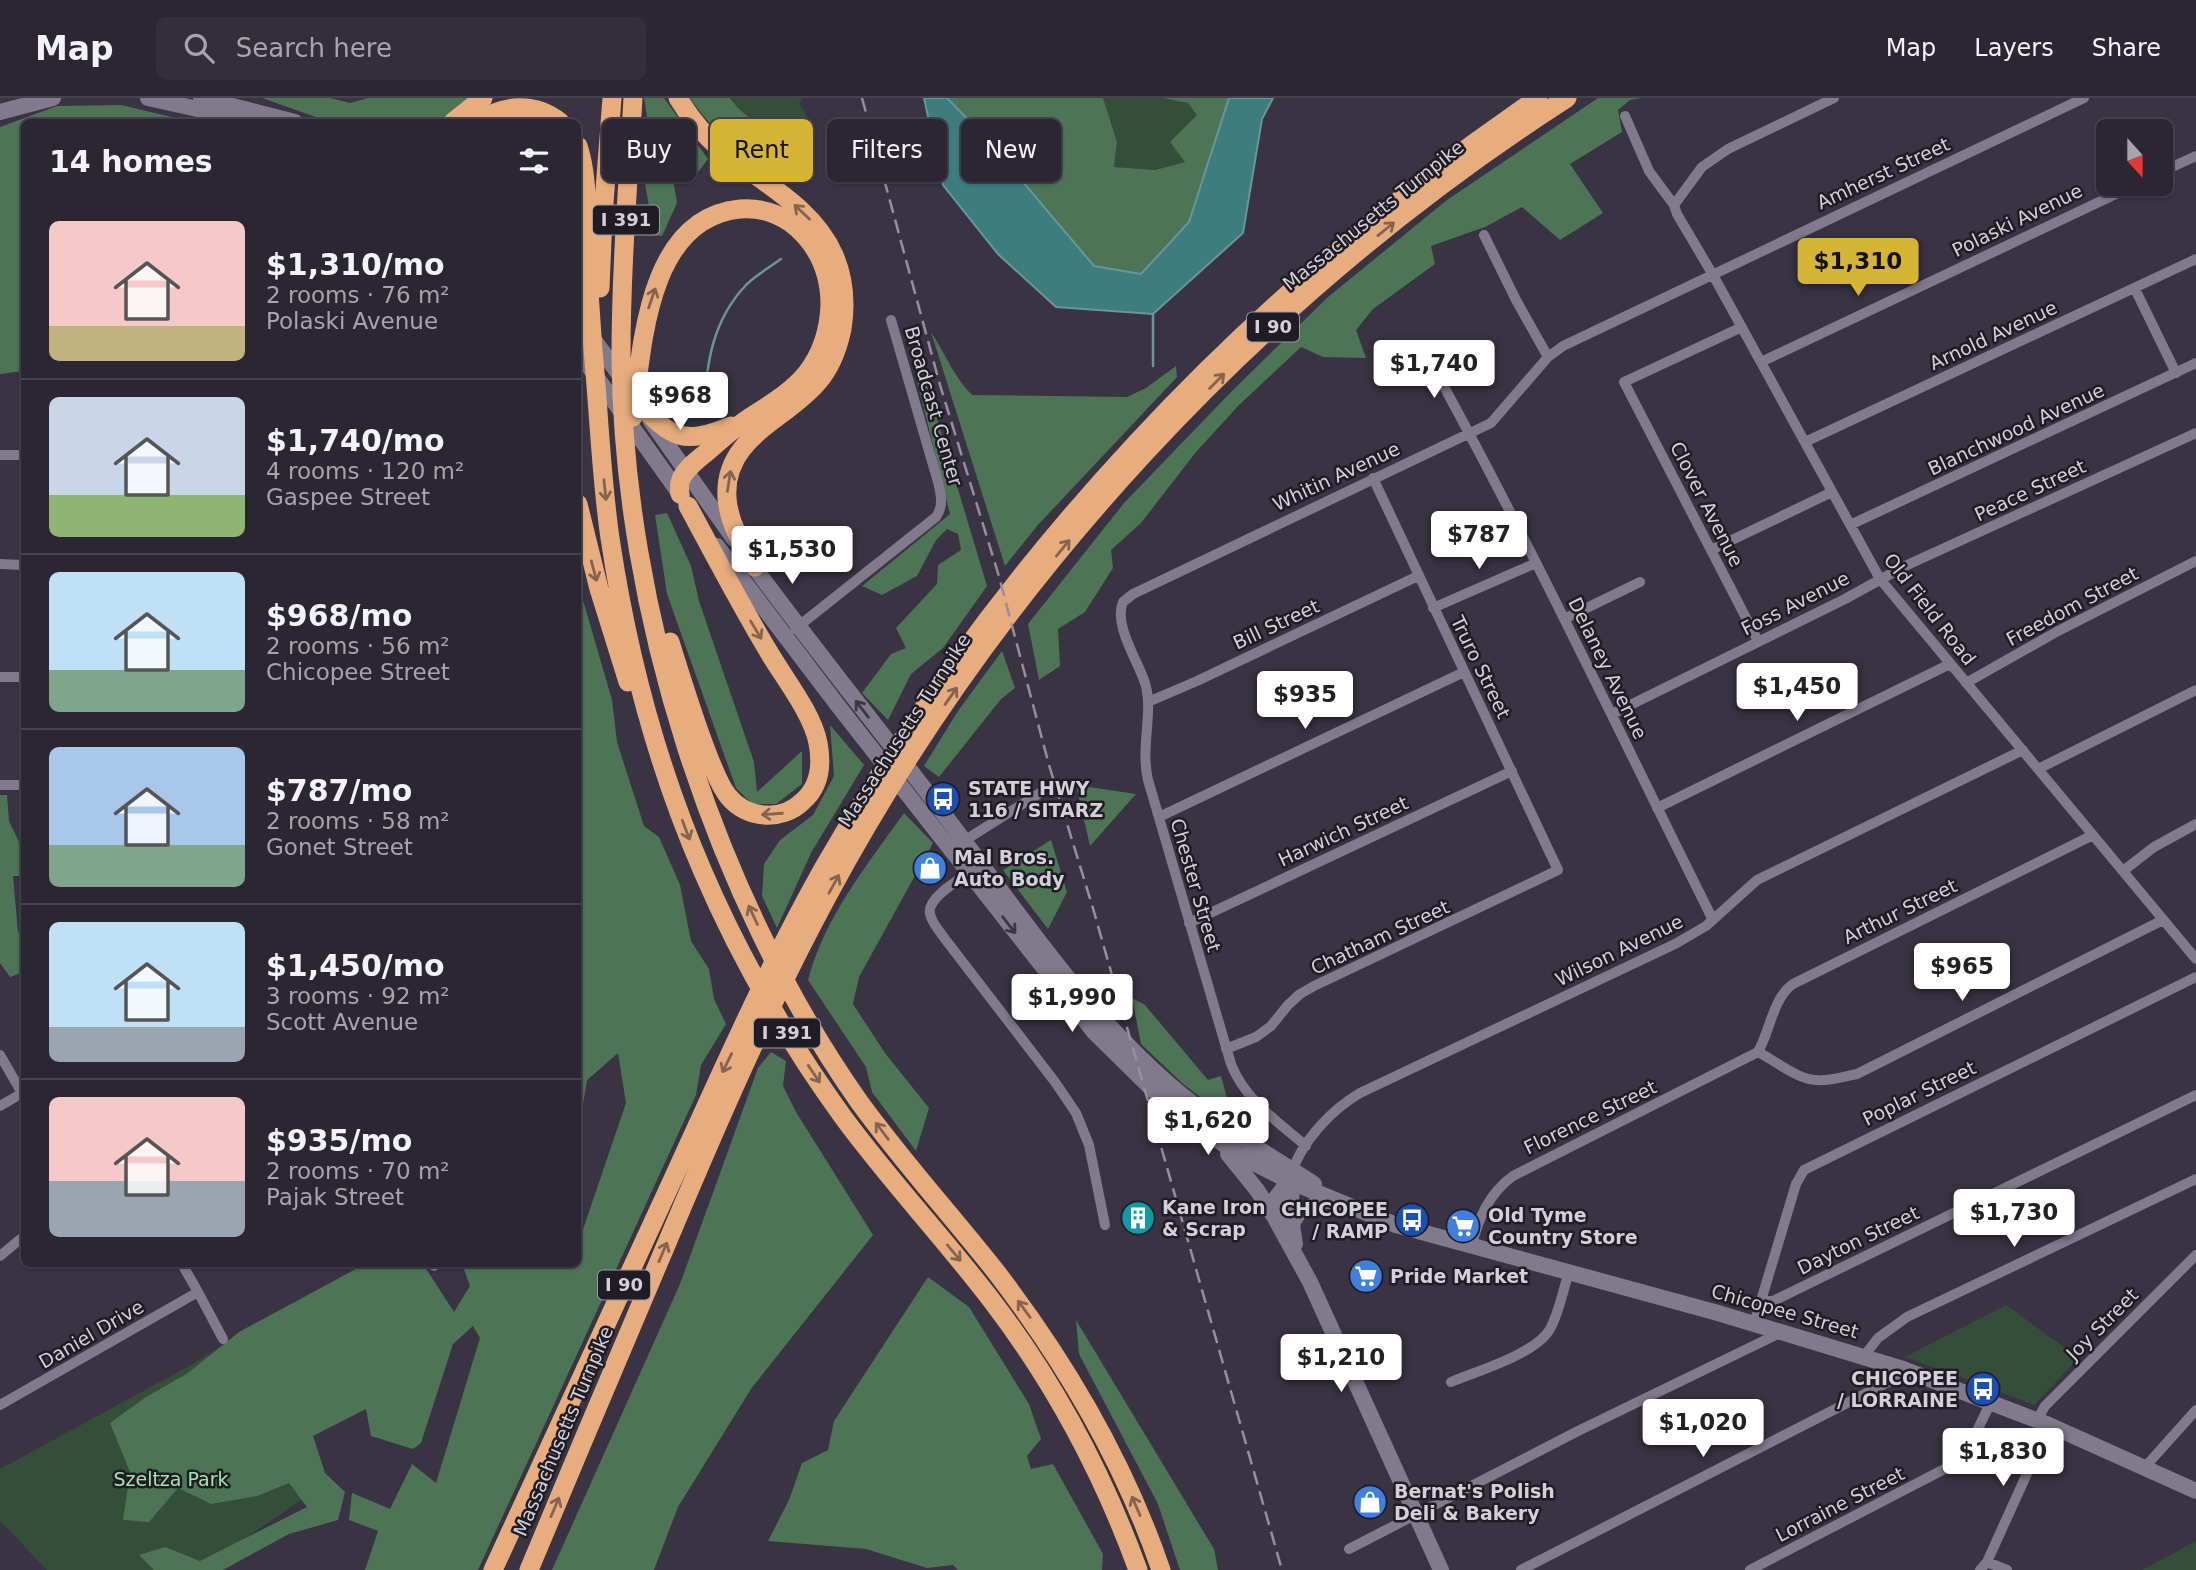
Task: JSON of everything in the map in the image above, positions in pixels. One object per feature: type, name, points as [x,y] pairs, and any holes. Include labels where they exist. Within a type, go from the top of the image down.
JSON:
[{"type":"highway","points":[[458,119],[483,98]]},
{"type":"highway","name":"I 391","points":[[612,98],[594,305],[604,482],[618,583],[639,679],[676,802],[724,918],[781,1023],[859,1138],[975,1279],[1034,1361],[1094,1466],[1138,1570]]},
{"type":"highway","name":"I 391","points":[[633,98],[622,278],[622,342],[628,460],[640,548],[664,666],[690,758],[730,864],[769,949],[804,1014],[862,1104],[899,1154],[996,1272],[1062,1365],[1093,1417],[1120,1471],[1161,1570]]},
{"type":"highway","points":[[678,98],[712,141],[807,216],[829,246],[841,278],[843,324],[830,365],[806,395],[750,438],[737,455],[730,472],[727,490],[730,515],[755,567]]},
{"type":"highway","name":"Massachusetts Turnpike","points":[[1018,593],[1045,545],[1108,472],[1255,322],[1321,263],[1406,194],[1538,98]]},
{"type":"highway","name":"Massachusetts Turnpike","points":[[493,1570],[786,958],[823,869],[996,621],[1018,593],[1146,453],[1228,369],[1287,314],[1404,215],[1567,98]]},
{"type":"highway","points":[[483,119],[495,112],[517,107],[541,111],[555,119]]},
{"type":"highway","points":[[581,158],[594,305]]},
{"type":"highway","points":[[628,460],[646,320],[653,294],[670,257],[690,231],[704,220],[728,211],[755,209],[778,215],[796,227],[816,252],[828,286],[829,315],[824,341],[808,372],[780,399],[751,417],[686,471],[679,483],[684,500],[736,597],[814,727],[820,755],[818,778],[810,794],[793,809],[772,815],[753,813],[734,802],[723,790],[693,713],[640,548]]},
{"type":"highway","points":[[638,402],[663,428],[687,437],[714,432],[751,417]]},
{"type":"highway","points":[[581,517],[598,589],[618,653],[676,802]]},
{"type":"highway","name":"Massachusetts Turnpike","points":[[528,1570],[703,1158],[761,1010]]},
{"type":"main road","points":[[0,110],[22,98]]},
{"type":"main road","points":[[0,110],[53,98]]},
{"type":"main road","points":[[148,98],[236,119]]},
{"type":"main road","points":[[201,98],[283,119]]},
{"type":"main road","name":"Chicopee Street","points":[[581,322],[1079,1015],[1154,1092],[1209,1135],[1258,1167],[1291,1175]]},
{"type":"main road","name":"Chicopee Street","points":[[581,355],[785,637],[957,846]]},
{"type":"main road","name":"Chicopee Street","points":[[974,869],[1094,1010],[1146,1062],[1213,1119],[1291,1175],[1351,1207],[1388,1222],[1471,1247],[1755,1324],[1903,1369],[2043,1422],[2196,1491]]},
{"type":"main road","points":[[1209,1135],[1249,1180],[1299,1259],[1441,1570]]},
{"type":"main road","points":[[1275,1218],[1272,1203],[1291,1175]]},
{"type":"main road","points":[[1291,1175],[1292,1228],[1299,1259]]},
{"type":"street","points":[[1674,205],[1702,167],[1728,149],[1819,101],[1834,98]]},
{"type":"street","name":"Amherst Street","points":[[1548,357],[1563,346],[2084,98]]},
{"type":"street","name":"Old Field Road","points":[[1625,116],[1649,171],[1674,205],[1880,579],[2196,959]]},
{"type":"street","points":[[2174,166],[2196,156]]},
{"type":"street","name":"Polaski Avenue","points":[[1761,362],[2112,196]]},
{"type":"street","points":[[1484,234],[1548,357]]},
{"type":"street","name":"Arnold Avenue","points":[[1805,442],[2196,259]]},
{"type":"street","points":[[2135,289],[2176,373]]},
{"type":"street","name":"Broadcast Center","points":[[785,637],[936,517],[940,508],[941,493],[891,320]]},
{"type":"street","name":"Clover Avenue","points":[[1742,327],[1624,382],[1758,641]]},
{"type":"street","name":"Delaney Avenue","points":[[1425,352],[1536,563],[1713,920]]},
{"type":"street","name":"Whitin Avenue","points":[[1121,606],[1133,594],[1491,423],[1548,357]]},
{"type":"street","name":"Blanchwood Avenue","points":[[1850,524],[2196,363]]},
{"type":"street","name":"Peace Street","points":[[1880,579],[2196,433]]},
{"type":"street","points":[[0,455],[21,455]]},
{"type":"street","name":"Truro Street","points":[[1373,478],[1558,870]]},
{"type":"street","points":[[1711,550],[1832,492]]},
{"type":"street","name":"Freedom Street","points":[[1966,683],[2058,631],[2196,561]]},
{"type":"street","points":[[1433,608],[1536,563]]},
{"type":"street","points":[[0,564],[21,565]]},
{"type":"street","name":"Bill Street","points":[[1148,702],[1209,676],[1418,576]]},
{"type":"street","name":"Foss Avenue","points":[[1612,714],[1844,600],[1880,579]]},
{"type":"street","points":[[1564,619],[1640,582]]},
{"type":"street","name":"Chester Street","points":[[1121,606],[1123,626],[1145,685],[1148,702],[1144,759],[1226,1049],[1236,1077],[1246,1092],[1306,1146]]},
{"type":"street","points":[[1657,808],[1950,664]]},
{"type":"street","points":[[1159,817],[1464,672]]},
{"type":"street","points":[[0,677],[21,677]]},
{"type":"street","points":[[2038,769],[2196,690]]},
{"type":"street","name":"Wilson Avenue","points":[[1291,1175],[1306,1146],[1338,1109],[1360,1093],[1675,944],[1713,920],[1757,880],[2022,750]]},
{"type":"street","name":"Harwich Street","points":[[1189,923],[1512,771]]},
{"type":"street","points":[[0,785],[21,785]]},
{"type":"street","points":[[957,846],[1040,793]]},
{"type":"street","points":[[2123,871],[2154,847],[2196,824]]},
{"type":"street","name":"Arthur Street","points":[[1758,1052],[1768,1034],[1779,998],[1797,981],[2093,835]]},
{"type":"street","points":[[974,869],[935,899],[930,908],[930,916],[1076,1113],[1089,1145],[1105,1225]]},
{"type":"street","name":"Chatham Street","points":[[1226,1049],[1256,1037],[1271,1026],[1294,1000],[1314,986],[1558,870]]},
{"type":"street","points":[[1758,1052],[1798,1075],[1811,1079],[1824,1080],[1857,1074],[2163,919]]},
{"type":"street","name":"Poplar Street","points":[[1755,1324],[1796,1184],[1807,1168],[2196,977]]},
{"type":"street","name":"Florence Street","points":[[1471,1247],[1489,1200],[1499,1187],[1513,1176],[1758,1052]]},
{"type":"street","points":[[0,1055],[21,1089]]},
{"type":"street","points":[[0,1106],[21,1093]]},
{"type":"street","name":"Dayton Street","points":[[1761,1301],[1769,1302],[1779,1298],[2196,1095]]},
{"type":"street","points":[[1864,1356],[1878,1338],[1907,1317],[2196,1179]]},
{"type":"street","points":[[1292,1228],[1302,1211],[1316,1202],[1324,1201],[1351,1207]]},
{"type":"street","points":[[0,1255],[21,1238]]},
{"type":"street","name":"Joy Street","points":[[1983,1566],[2043,1422],[2045,1406],[2196,1255]]},
{"type":"street","points":[[184,1267],[223,1339]]},
{"type":"street","points":[[1451,1381],[1516,1355],[1541,1339],[1551,1328],[1569,1272]]},
{"type":"street","name":"Daniel Drive","points":[[0,1405],[198,1292]]},
{"type":"street","points":[[1349,1549],[1782,1332]]},
{"type":"street","points":[[1521,1570],[1892,1380],[1903,1369]]},
{"type":"street","name":"Lorraine Street","points":[[1750,1570],[1956,1463],[1969,1447],[1991,1402]]},
{"type":"street","points":[[2144,1467],[2196,1410]]},
{"type":"street","points":[[1983,1566],[2007,1570]]},
{"type":"green space","points":[[262,98],[330,98],[350,103],[368,98],[473,98],[448,119],[322,119]]},
{"type":"green space","points":[[644,98],[664,98],[679,119],[647,119]]},
{"type":"green space","points":[[690,98],[730,98],[751,119],[710,119],[710,123]]},
{"type":"green space","points":[[730,98],[803,98],[799,103],[809,119],[751,119]]},
{"type":"green space","points":[[947,98],[1103,98],[1117,142],[1114,167],[1155,170],[1185,162],[1170,142],[1197,115],[1188,103],[1163,98],[1229,98],[1189,222],[1141,274],[1094,266],[1023,182],[1061,182],[1061,119],[967,119]]},
{"type":"green space","points":[[1103,98],[1163,98],[1188,103],[1197,115],[1185,162],[1155,170],[1114,167],[1117,142]]},
{"type":"green space","points":[[1598,98],[1641,98],[1630,100],[1618,110],[1622,132],[1570,164],[1603,213],[1560,240],[1522,207],[1485,227],[1431,246],[1435,264],[1373,309],[1356,330],[1366,358],[1323,357],[1301,347],[1239,405],[1196,452],[1141,523],[1111,550],[1113,568],[1085,612],[1058,629],[1060,666],[1039,680],[1028,624],[1124,503],[1328,297],[1447,200]]},
{"type":"green space","points":[[121,105],[180,119],[22,119],[57,106]]},
{"type":"green space","points":[[21,119],[21,371],[0,374],[0,127]]},
{"type":"green space","points":[[696,142],[708,159],[696,171]]},
{"type":"green space","points":[[674,182],[677,203],[662,236],[646,235],[649,206],[645,184]]},
{"type":"green space","points":[[931,332],[955,373],[972,395],[1127,397],[1146,388],[1176,366],[1177,377],[1037,526],[1005,566]]},
{"type":"green space","points":[[923,372],[987,586],[943,648],[911,674],[888,720],[862,693],[891,654],[906,648],[896,628],[937,584],[938,565],[961,550],[958,534],[947,529],[936,540],[917,576],[882,595],[862,586],[950,514],[916,377]]},
{"type":"green space","points":[[667,513],[691,566],[699,601],[754,762],[757,792],[802,751],[802,784],[776,804],[752,804],[736,788],[667,594],[655,515]]},
{"type":"green space","points":[[581,593],[612,700],[617,742],[644,826],[659,837],[680,885],[691,941],[709,969],[714,999],[726,1024],[701,1065],[696,1095],[478,1570],[365,1570],[378,1531],[349,1520],[352,1493],[390,1509],[412,1464],[436,1483],[480,1338],[473,1326],[453,1344],[421,1443],[413,1449],[371,1436],[366,1409],[313,1436],[325,1473],[345,1492],[338,1520],[289,1534],[223,1570],[154,1570],[139,1555],[165,1547],[200,1561],[307,1507],[289,1483],[257,1496],[211,1504],[178,1488],[149,1522],[123,1520],[130,1472],[110,1423],[146,1397],[188,1373],[239,1332],[359,1267],[425,1267],[454,1312],[470,1286],[463,1267],[581,1267],[581,1235],[626,1103],[618,1053],[587,1080],[582,1110]]},
{"type":"green space","points":[[1002,651],[1015,688],[1001,699],[939,777],[924,766],[958,711]]},
{"type":"green space","points":[[830,725],[864,765],[811,853],[777,928],[762,896],[764,864],[780,840],[813,815],[834,776]]},
{"type":"green space","points":[[1076,785],[1136,794],[1090,846]]},
{"type":"green space","points":[[0,795],[7,795],[9,821],[21,844],[21,876],[13,876],[18,932],[21,934],[21,973],[10,977],[0,963]]},
{"type":"green space","points":[[904,813],[933,843],[859,977],[853,1004],[885,1053],[929,1108],[916,1151],[872,1092],[866,1067],[808,980],[825,935],[848,893]]},
{"type":"green space","points":[[1051,840],[1067,892],[1048,929],[1003,870]]},
{"type":"green space","points":[[1132,998],[1145,1005],[1208,1080],[1221,1076],[1228,1102],[1259,1135],[1222,1114],[1182,1083],[1141,1044]]},
{"type":"green space","points":[[771,1052],[786,1061],[783,1086],[796,1112],[873,1235],[751,1389],[678,1507],[654,1570],[552,1570],[680,1284],[758,1068]]},
{"type":"green space","points":[[928,1277],[969,1307],[1029,1404],[1041,1439],[1027,1456],[1031,1469],[1053,1464],[1103,1554],[1102,1570],[958,1570],[953,1565],[927,1568],[866,1549],[768,1541],[789,1500],[802,1463],[828,1450],[834,1421]]},
{"type":"green space","points":[[2006,1305],[2079,1358],[2034,1405],[1981,1385],[1980,1382],[1905,1357]]},
{"type":"green space","points":[[1076,1320],[1214,1549],[1218,1570],[1180,1570],[1158,1504],[1079,1354]]},
{"type":"green space","name":"Szeltza Park","points":[[237,1335],[320,1487],[199,1570],[47,1570],[0,1521],[0,1469],[198,1361]]},
{"type":"green space","points":[[2196,1541],[2196,1570],[2142,1570]]},
{"type":"shaded area","points":[[924,98],[947,98],[967,119],[961,119],[961,182],[1023,182],[1094,266],[1141,274],[1189,222],[1229,98],[1273,98],[1262,119],[1243,233],[1153,314],[1056,307],[998,254],[943,185],[942,182],[947,182],[947,119],[929,119]]},
{"type":"waterway","points":[[703,410],[709,359],[726,313],[746,285],[781,259]]},
{"type":"waterway","points":[[1153,314],[1153,366]]},
{"type":"railway","points":[[862,98],[940,385],[998,573],[1049,765],[1092,905],[1282,1570]]},
{"type":"place","name":"STATE HWY 116 / SITARZ","points":[[943,799]]},
{"type":"place","name":"Mal Bros. Auto Body","points":[[930,868]]},
{"type":"place","name":"Kane Iron & Scrap","points":[[1138,1218]]},
{"type":"place","name":"CHICOPEE / RAMP","points":[[1412,1220]]},
{"type":"place","name":"Old Tyme Country Store","points":[[1463,1226]]},
{"type":"place","name":"Pride Market","points":[[1366,1276]]},
{"type":"place","name":"CHICOPEE / LORRAINE","points":[[1983,1389]]},
{"type":"place","name":"Bernat's Polish Deli & Bakery","points":[[1370,1502]]}]
